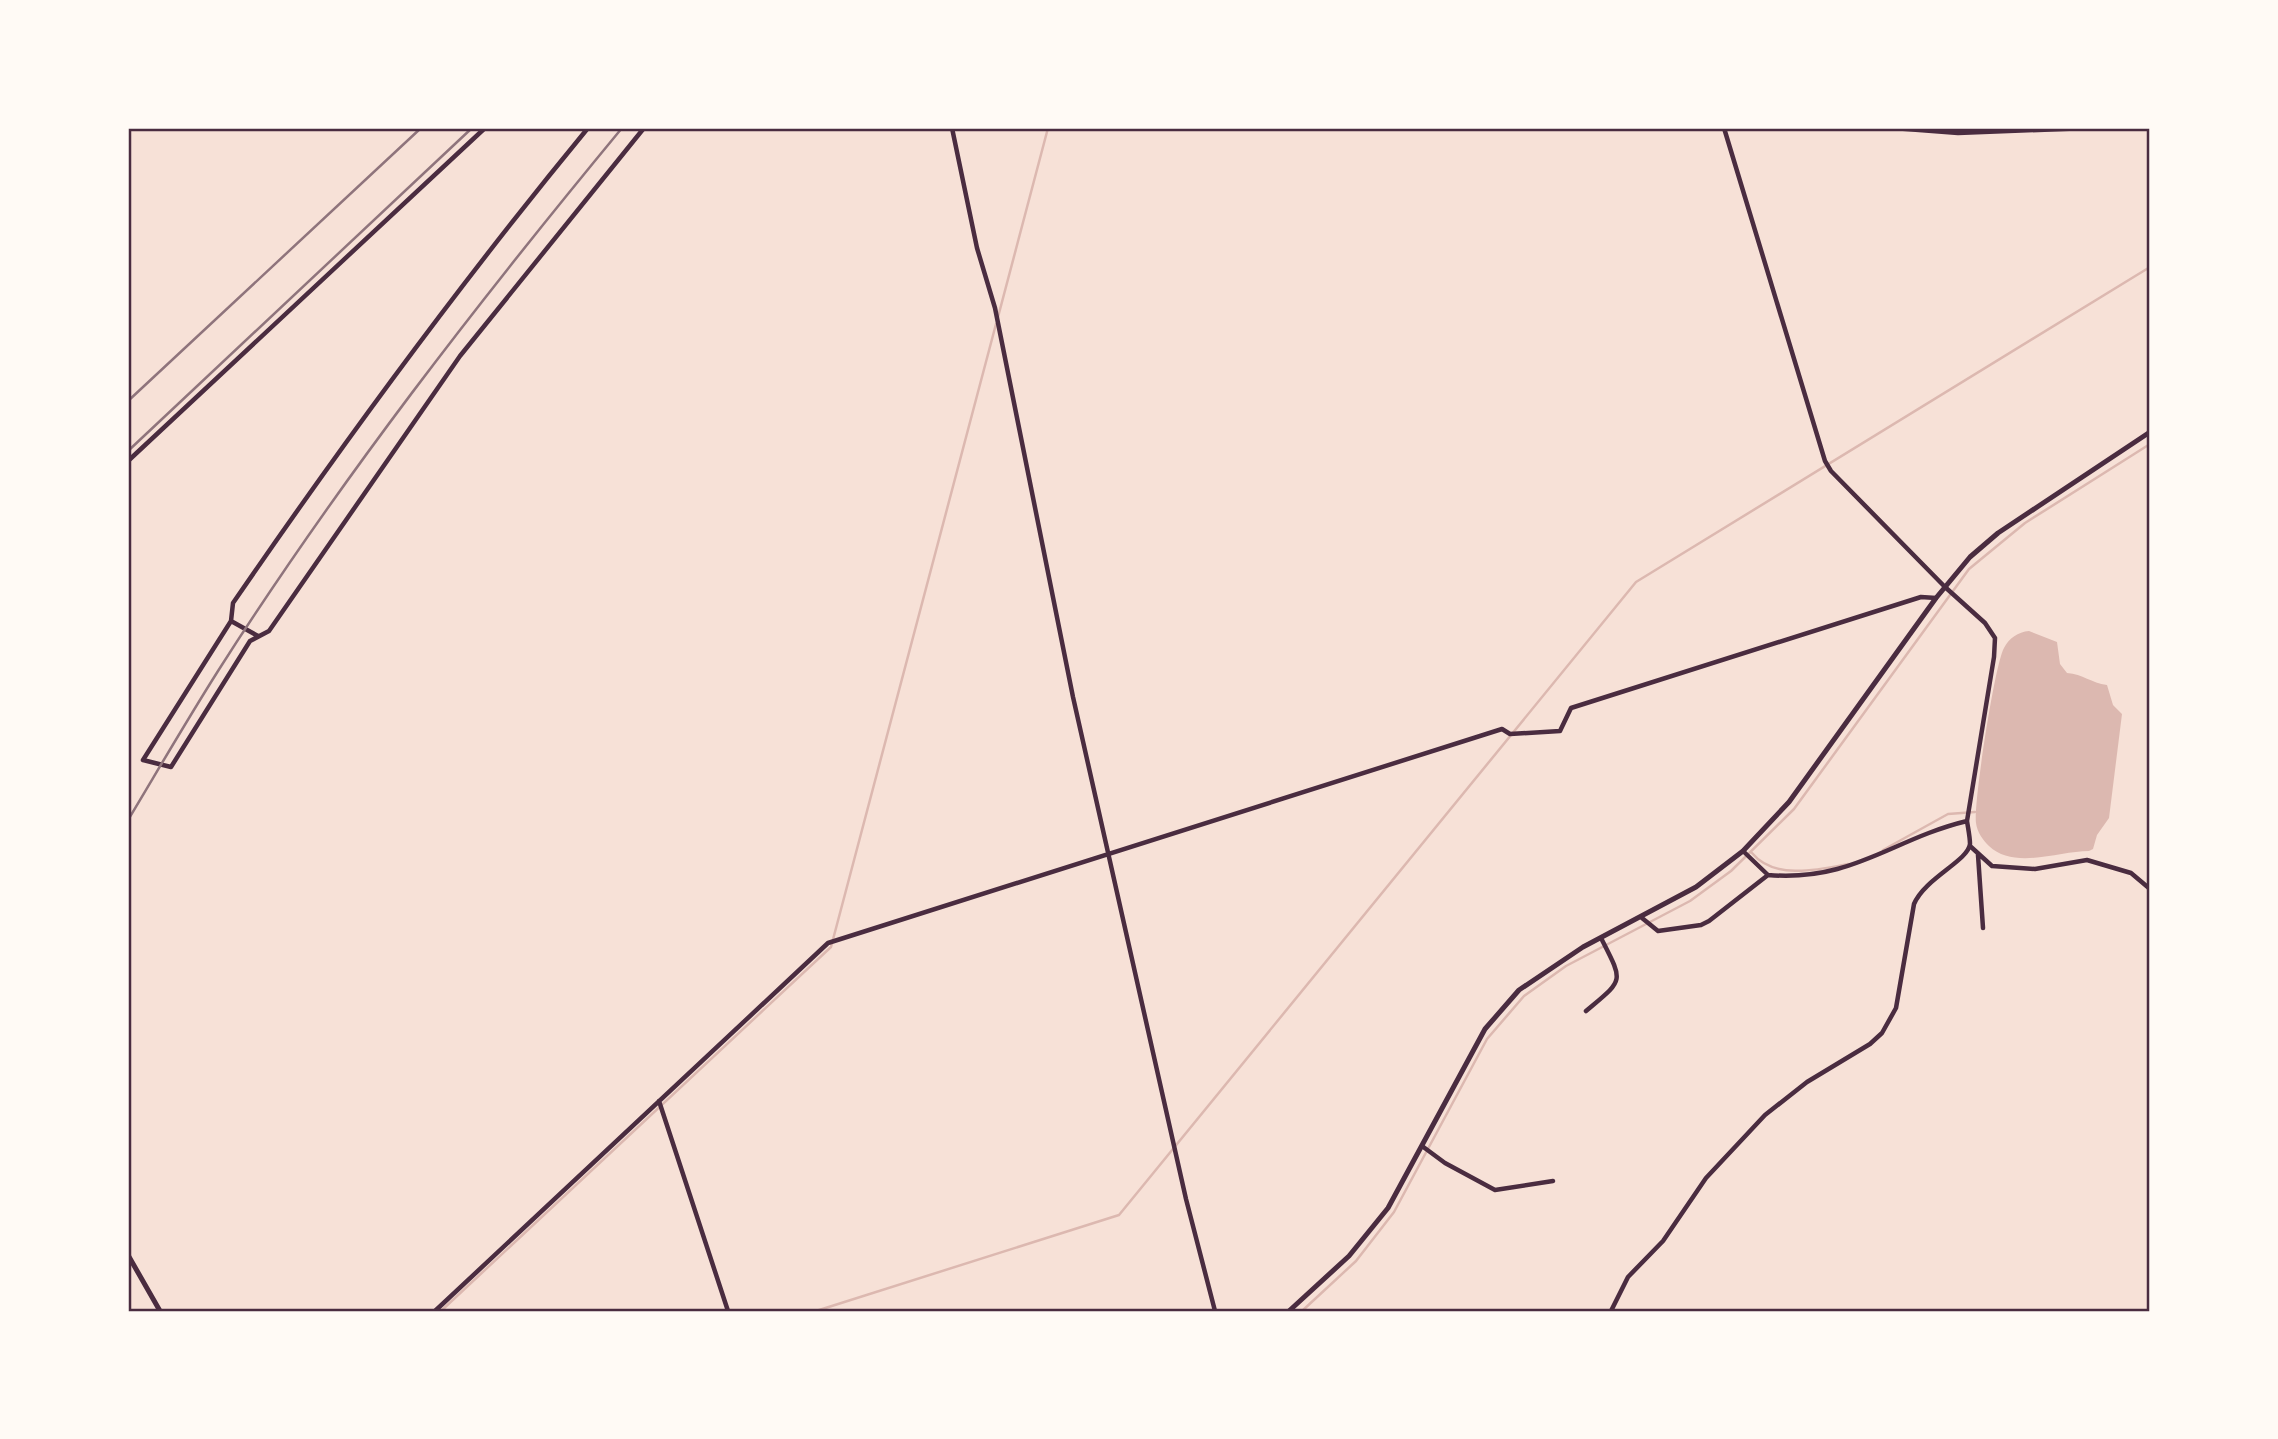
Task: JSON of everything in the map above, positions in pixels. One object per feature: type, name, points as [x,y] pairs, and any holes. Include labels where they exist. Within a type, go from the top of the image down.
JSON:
[{"type":"street","points":[[128,461],[485,128]]},
{"type":"street","points":[[588,128],[520,210],[316,482],[233,603],[231,621],[143,760],[170,767],[250,641],[269,631],[460,356],[644,128]]},
{"type":"street","points":[[952,128],[977,248],[995,308],[1040,542],[1108,852],[1186,1199],[1215,1311]]},
{"type":"street","points":[[1611,1311],[1628,1277],[1663,1241],[1706,1178],[1757,1124],[1799,1088],[1870,1044],[1882,1033],[1896,1008],[1914,904],[1919,891],[1965,855],[1970,846],[1968,821],[1995,638],[1985,623],[1945,587],[1831,471],[1825,461],[1724,128]]},
{"type":"street","points":[[1848,128],[1854,128]]},
{"type":"street","points":[[1893,128],[1958,133],[2088,128]]},
{"type":"street","points":[[1289,1311],[1349,1256],[1388,1208],[1485,1029],[1501,1009],[1540,974],[1696,887],[1743,851],[1789,802],[1936,598],[1970,557],[1998,533],[2150,432]]},
{"type":"street","points":[[435,1311],[828,942],[1502,729],[1510,734],[1560,731],[1571,708],[1921,597],[1936,598]]},
{"type":"street","points":[[231,621],[258,636]]},
{"type":"street","points":[[1642,918],[1658,931],[1701,925],[1768,875],[1810,876],[1842,870],[1968,821]]},
{"type":"street","points":[[1970,846],[1992,866],[2013,870],[2052,867],[2075,860],[2087,860],[2131,873],[2150,888]]},
{"type":"street","points":[[1743,851],[1768,875]]},
{"type":"street","points":[[1978,854],[1983,928]]},
{"type":"street","points":[[1586,1011],[1615,986],[1618,978],[1618,972],[1601,939]]},
{"type":"street","points":[[660,1101],[729,1311]]},
{"type":"street","points":[[1422,1146],[1445,1163],[1495,1190],[1553,1181]]},
{"type":"street","points":[[128,1255],[160,1311]]},
{"type":"shaded area","points":[[2029,631],[2057,642],[2060,664],[2067,673],[2107,685],[2113,705],[2122,714],[2109,818],[2097,835],[2093,849],[2089,851],[2037,858],[2011,857],[1989,846],[1977,826],[1981,764],[2000,659],[2011,638]]},
{"type":"waterway","points":[[998,317],[1048,128]]},
{"type":"waterway","points":[[816,1311],[1119,1215],[1636,582],[2150,267]]},
{"type":"waterway","points":[[441,1311],[831,947],[996,324]]},
{"type":"waterway","points":[[1302,1311],[1356,1261],[1394,1212],[1487,1039],[1524,996],[1566,966],[1690,901],[1731,871],[1794,809],[1969,569],[2025,523],[2150,444]]},
{"type":"waterway","points":[[1883,850],[1948,814],[1975,812]]},
{"type":"waterway","points":[[1752,853],[1772,867],[1784,870],[1810,870],[1848,864]]},
{"type":"railway","points":[[128,401],[421,128]]},
{"type":"railway","points":[[128,451],[472,128]]},
{"type":"railway","points":[[128,820],[264,600],[361,461],[463,326],[622,128]]}]
